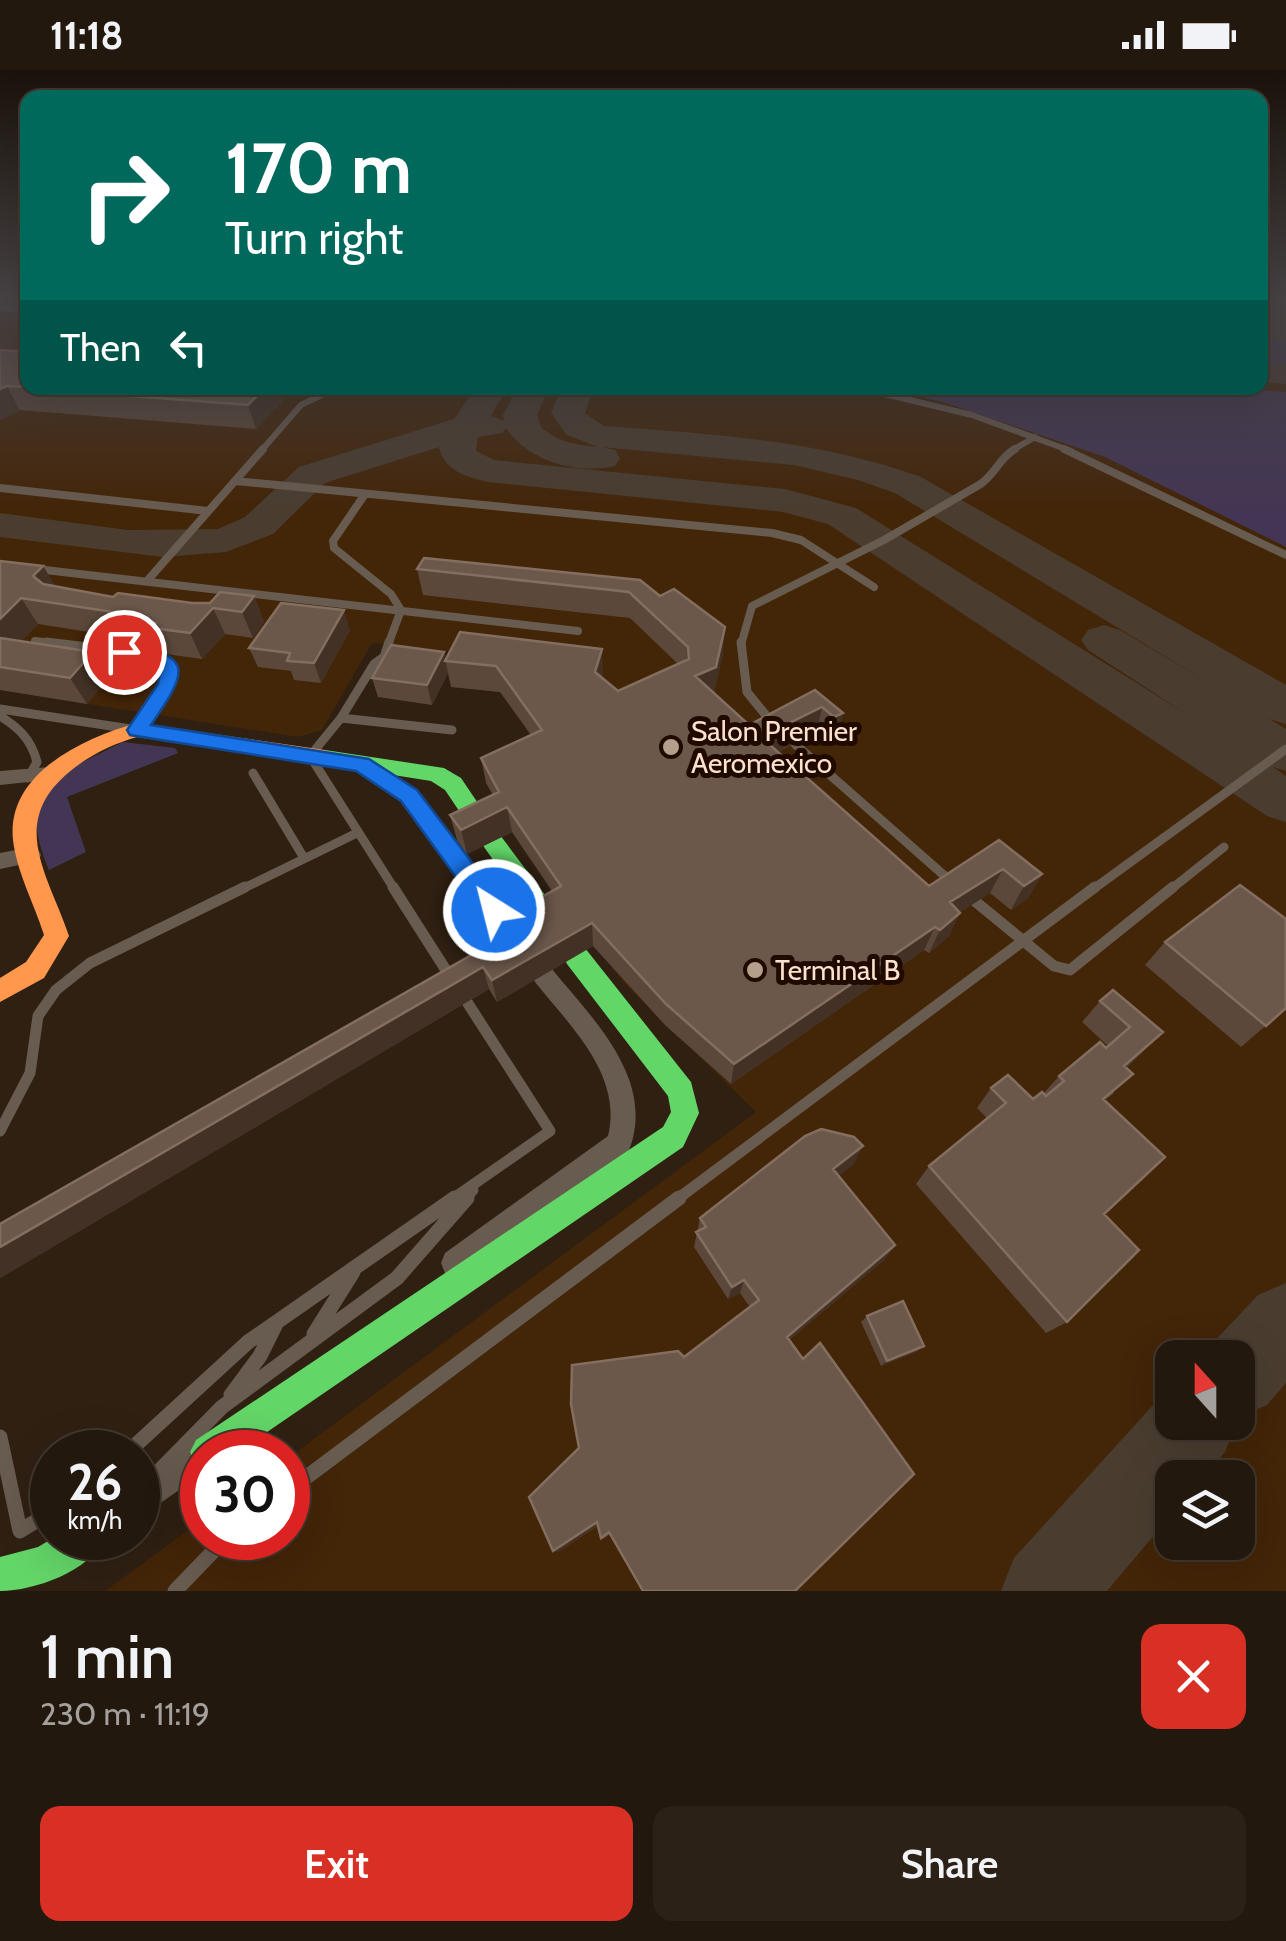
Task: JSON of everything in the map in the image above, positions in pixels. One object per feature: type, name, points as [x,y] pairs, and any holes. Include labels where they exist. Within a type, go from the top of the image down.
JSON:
[{"type":"street","points":[[0,778],[39,777],[88,745],[113,734],[137,730],[436,774],[452,784],[548,918]]},
{"type":"street","points":[[361,764],[409,796],[515,938]]},
{"type":"street","points":[[0,991],[16,985],[42,966],[57,936],[31,855],[25,818],[39,777]]},
{"type":"street","points":[[0,861],[31,855]]},
{"type":"street","points":[[241,1430],[673,1137],[684,1113],[680,1091],[576,956]]},
{"type":"street","points":[[365,1346],[470,1250],[619,1144],[626,1116],[619,1081],[543,975]]},
{"type":"street","points":[[0,1576],[26,1572],[51,1560]]},
{"type":"lane","points":[[147,580],[301,405],[322,395]]},
{"type":"lane","points":[[894,395],[1035,437],[1112,466],[1286,555]]},
{"type":"lane","points":[[781,732],[745,688],[745,614],[752,606],[840,564],[987,481],[1004,455],[1035,437]]},
{"type":"lane","points":[[235,481],[772,534],[801,540],[874,587]]},
{"type":"lane","points":[[0,488],[208,511]]},
{"type":"lane","points":[[365,494],[333,541],[334,548],[391,594],[401,610]]},
{"type":"lane","points":[[18,567],[578,631]]},
{"type":"lane","points":[[152,1430],[236,1352],[550,1131],[310,756],[341,718],[374,664],[384,657],[401,610]]},
{"type":"lane","points":[[0,713],[137,730],[168,685],[170,673],[166,663],[154,655],[34,641]]},
{"type":"lane","points":[[384,657],[415,659]]},
{"type":"lane","points":[[0,713],[28,734],[39,777]]},
{"type":"lane","points":[[341,718],[452,730]]},
{"type":"lane","points":[[795,744],[956,886]]},
{"type":"lane","points":[[310,1474],[1020,942],[1286,749]]},
{"type":"lane","points":[[253,773],[304,858]]},
{"type":"lane","points":[[0,1131],[30,1074],[38,1016],[56,990],[90,964],[357,832]]},
{"type":"lane","points":[[976,902],[1020,942],[1054,966],[1070,970],[1224,848]]},
{"type":"lane","points":[[222,1408],[397,1278],[483,1178]]},
{"type":"lane","points":[[308,1342],[356,1267]]},
{"type":"lane","points":[[160,1474],[222,1408],[260,1356],[275,1324]]},
{"type":"lane","points":[[0,1437],[20,1531],[30,1525]]},
{"type":"lane","points":[[176,1591],[205,1560]]},
{"type":"shaded area","points":[[0,368],[20,368],[20,395],[1268,395],[1268,368],[1286,368],[1286,1591],[105,1591],[147,1560],[160,1560],[160,1551],[180,1536],[180,1560],[310,1560],[310,1442],[756,1112],[626,985],[564,909],[512,832],[486,783],[545,756],[500,692],[451,687],[466,653],[372,643],[322,730],[298,737],[0,690]]},
{"type":"shaded area","points":[[1286,392],[1286,547],[1105,457],[912,395]]},
{"type":"shaded area","points":[[123,742],[175,748],[178,753],[67,797],[86,852],[49,870],[39,842],[37,820],[40,802],[48,788],[61,775]]},
{"type":"building","points":[[0,368],[20,368],[20,387],[0,389]]},
{"type":"building","points":[[119,395],[258,395],[248,405]]},
{"type":"building","name":"Terminal B","points":[[424,558],[640,580],[660,596],[674,589],[725,627],[716,667],[695,676],[749,725],[815,690],[843,713],[834,717],[822,707],[761,737],[929,886],[999,840],[1042,874],[1024,886],[1003,869],[950,902],[960,913],[940,930],[935,927],[734,1064],[666,1004],[592,923],[492,980],[483,967],[0,1247],[0,1224],[473,954],[464,941],[561,886],[507,807],[461,830],[450,815],[499,792],[481,758],[542,730],[496,666],[445,661],[460,632],[602,649],[595,672],[618,691],[689,659],[688,647],[629,592],[417,569]]},
{"type":"building","points":[[0,561],[43,566],[33,576],[43,584],[113,597],[118,593],[210,603],[220,592],[254,596],[242,612],[213,608],[190,633],[152,628],[156,623],[123,619],[126,614],[21,598],[0,619]]},
{"type":"building","points":[[281,603],[344,610],[314,663],[287,661],[290,653],[249,648]]},
{"type":"building","points":[[0,638],[93,652],[70,678],[0,667]]},
{"type":"building","points":[[391,645],[444,652],[427,685],[372,678]]},
{"type":"building","points":[[1240,885],[1286,919],[1286,1008],[1266,1026],[1165,942]]},
{"type":"building","points":[[1113,990],[1163,1032],[1124,1066],[1133,1074],[1103,1099],[1165,1157],[1104,1214],[1139,1250],[1067,1322],[929,1166],[1006,1103],[991,1088],[1008,1075],[1033,1099],[1042,1092],[1046,1096],[1064,1081],[1059,1076],[1100,1042],[1106,1048],[1130,1027],[1100,1001]]},
{"type":"building","points":[[821,1129],[854,1137],[863,1146],[833,1169],[895,1245],[787,1337],[803,1359],[820,1343],[914,1474],[795,1591],[643,1591],[609,1532],[601,1538],[597,1522],[553,1551],[529,1497],[579,1448],[571,1404],[572,1365],[678,1351],[684,1357],[759,1300],[744,1280],[732,1287],[696,1232],[706,1227],[700,1218],[805,1136]]},
{"type":"building","points":[[903,1301],[924,1346],[887,1361],[867,1316]]},
{"type":"taxiway","points":[[1268,373],[1286,374]]},
{"type":"taxiway","points":[[467,427],[487,395]]},
{"type":"taxiway","points":[[530,395],[520,415],[530,437],[551,450],[602,458]]},
{"type":"taxiway","points":[[575,395],[568,413],[579,428],[597,436],[794,454],[908,485],[1286,707]]},
{"type":"taxiway","points":[[467,427],[490,426]]},
{"type":"taxiway","points":[[0,525],[163,545],[226,540],[259,525],[312,475],[467,427]]},
{"type":"taxiway","points":[[467,427],[457,443],[458,454],[467,463],[488,471],[785,501],[842,516],[1286,802]]},
{"type":"taxiway","points":[[1104,640],[1286,753]]},
{"type":"taxiway","points":[[1255,1357],[1286,1323]]},
{"type":"taxiway","points":[[1047,1591],[1179,1440]]},
{"type":"traffic: fast","points":[[325,758],[436,774],[453,784],[482,827]]},
{"type":"traffic: fast","points":[[492,841],[548,918]]},
{"type":"traffic: fast","points":[[240,1430],[673,1137],[685,1113],[681,1091],[576,956]]},
{"type":"traffic: fast","points":[[0,1576],[51,1560]]},
{"type":"traffic: slow","points":[[0,991],[35,970],[57,936],[31,867],[24,824],[37,791],[66,763],[102,742],[137,730],[325,758]]},
{"type":"place","name":"Salon Premier Aeromexico","points":[[671,747]]},
{"type":"place","name":"Terminal B","points":[[755,970]]},
{"type":"route","points":[[124,652],[154,655],[166,663],[170,673],[168,685],[137,730],[361,764],[409,796],[494,910]]}]
